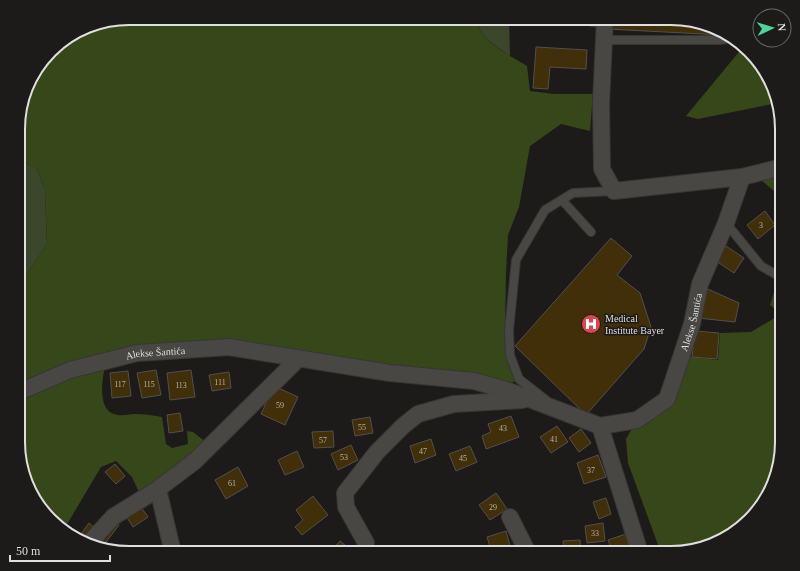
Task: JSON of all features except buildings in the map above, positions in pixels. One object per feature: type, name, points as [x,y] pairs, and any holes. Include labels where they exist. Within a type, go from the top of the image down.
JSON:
[{"type":"street","points":[[601,25],[604,40],[601,103],[602,169],[614,191]]},
{"type":"street","name":"Alekse Šantića","points":[[614,191],[742,177],[775,170]]},
{"type":"street","name":"Alekse Šantića","points":[[25,389],[70,370],[137,353],[229,347],[269,352],[298,359],[390,373],[474,381],[493,386],[527,400],[560,410],[600,426],[637,420],[667,399],[692,324],[700,284],[726,223],[742,177]]},
{"type":"street","points":[[93,539],[113,517],[158,489],[195,462],[298,359]]},
{"type":"street","name":"Alekse Šantića","points":[[366,543],[346,506],[345,493],[372,457],[403,426],[418,414],[454,404],[527,400]]},
{"type":"street","points":[[600,426],[638,546]]},
{"type":"street","points":[[158,489],[171,546]]},
{"type":"street","points":[[510,517],[524,546]]},
{"type":"lane","points":[[604,40],[724,39]]},
{"type":"lane","name":"Alekse Šantića","points":[[560,410],[519,379],[510,355],[509,330],[516,260],[545,210],[573,193],[614,191]]},
{"type":"lane","points":[[562,200],[591,232]]},
{"type":"lane","points":[[726,223],[761,266],[775,274]]},
{"type":"green space","points":[[478,25],[509,25],[510,56],[488,40],[480,30]]},
{"type":"green space","points":[[479,25],[483,34],[489,41],[527,66],[530,91],[554,94],[593,94],[590,131],[561,124],[530,146],[519,207],[508,235],[506,273],[505,329],[519,379],[508,385],[251,349],[106,363],[102,394],[106,408],[111,413],[120,415],[141,414],[162,417],[166,444],[172,448],[188,444],[187,431],[193,432],[211,446],[134,504],[138,490],[132,477],[116,461],[101,467],[67,525],[47,505],[36,488],[27,462],[25,449],[25,277],[47,244],[45,190],[37,169],[25,163],[25,129],[29,102],[39,77],[51,60],[60,51],[77,39],[89,33],[116,26]]},
{"type":"green space","points":[[740,51],[757,71],[764,83],[771,104],[698,119],[686,116]]},
{"type":"green space","points":[[25,163],[37,169],[45,190],[47,244],[25,277]]},
{"type":"green space","points":[[775,169],[775,192],[754,174]]},
{"type":"green space","points":[[775,289],[775,309],[770,305]]},
{"type":"green space","points":[[775,318],[775,449],[773,462],[764,488],[757,500],[744,515],[729,528],[717,535],[684,545],[658,546],[628,463],[626,439],[637,420],[667,399],[682,356],[718,360],[720,333],[751,332]]},
{"type":"place","name":"Medical Institute Bayer","points":[[591,324]]}]
